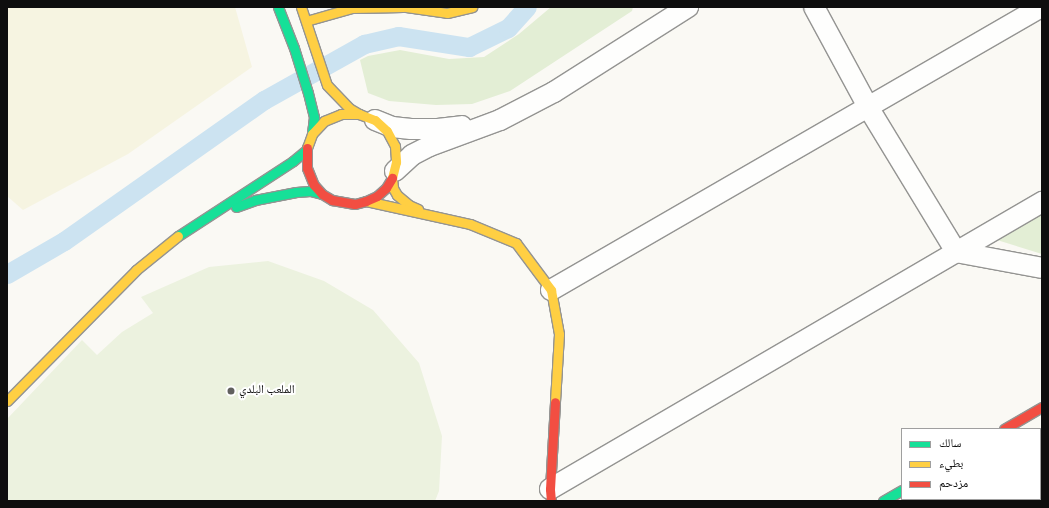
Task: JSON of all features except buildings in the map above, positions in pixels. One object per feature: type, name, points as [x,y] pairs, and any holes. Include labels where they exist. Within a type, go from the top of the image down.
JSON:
[{"type":"main road","points":[[278,7],[294,48],[314,117],[312,134],[306,150],[306,168],[310,177],[322,194]]},
{"type":"main road","points":[[301,7],[327,85],[349,108],[384,128],[392,138],[396,154],[394,188],[397,195],[409,205],[424,213]]},
{"type":"main road","points":[[306,21],[352,8],[403,7]]},
{"type":"main road","points":[[406,7],[447,13],[472,7]]},
{"type":"main road","points":[[312,134],[324,121],[332,117],[346,113],[367,117]]},
{"type":"main road","points":[[7,401],[136,270],[176,237],[293,161],[306,150]]},
{"type":"main road","points":[[205,219],[255,200],[296,192],[310,191],[322,194],[332,200],[343,203],[355,204],[366,202],[377,196],[386,188],[394,174]]},
{"type":"main road","points":[[366,202],[424,213],[470,224],[516,243],[551,290],[559,334],[550,495]]},
{"type":"main road","points":[[1006,428],[1042,406]]},
{"type":"main road","points":[[883,501],[901,491]]},
{"type":"street","points":[[394,174],[412,155],[430,146],[500,120],[554,92],[688,7]]},
{"type":"street","points":[[814,7],[868,106],[956,252],[1042,268]]},
{"type":"street","points":[[551,290],[1040,7]]},
{"type":"street","points":[[367,117],[392,127],[411,129],[438,129],[500,120]]},
{"type":"street","points":[[550,495],[1042,202]]},
{"type":"shaded area","points":[[7,7],[235,7],[252,67],[128,154],[23,210],[7,196]]},
{"type":"green space","points":[[551,7],[633,7],[632,11],[510,91],[472,104],[436,105],[389,101],[368,93],[360,60],[368,56],[400,50],[449,59],[484,57],[519,34]]},
{"type":"green space","points":[[1042,214],[1042,254],[997,240]]},
{"type":"green space","name":"الملعب البلدي","points":[[268,261],[324,281],[373,310],[419,363],[442,436],[439,491],[435,501],[7,501],[7,419],[82,340],[97,355],[122,332],[153,313],[141,297],[209,267]]},
{"type":"waterway","points":[[7,274],[64,241],[264,100],[364,44],[398,36],[469,47],[508,28],[527,7]]},
{"type":"traffic: fast","points":[[278,7],[294,48],[308,93],[314,117],[312,134]]},
{"type":"traffic: fast","points":[[178,236],[293,161],[306,150]]},
{"type":"traffic: fast","points":[[236,207],[255,200],[296,192],[310,191],[322,194]]},
{"type":"traffic: fast","points":[[883,501],[901,491]]},
{"type":"traffic: slow","points":[[301,7],[327,85],[349,108],[359,114]]},
{"type":"traffic: slow","points":[[306,21],[352,8],[403,7]]},
{"type":"traffic: slow","points":[[406,7],[447,13],[472,7]]},
{"type":"traffic: slow","points":[[307,148],[312,134],[324,121],[341,114],[359,114],[375,120],[387,131],[395,146],[396,162],[392,178],[393,188],[397,195],[409,205],[418,209]]},
{"type":"traffic: slow","points":[[366,201],[470,224],[516,243],[551,290],[559,334],[555,402]]},
{"type":"traffic: slow","points":[[7,401],[136,270],[178,236]]},
{"type":"traffic: jam","points":[[307,148],[307,168],[314,185],[322,194],[332,200],[355,204],[366,201],[377,196],[386,188],[392,178]]},
{"type":"traffic: jam","points":[[551,501],[550,489],[555,402]]},
{"type":"traffic: jam","points":[[1006,428],[1042,407]]},
{"type":"place","name":"الملعب البلدي","points":[[231,391]]}]
